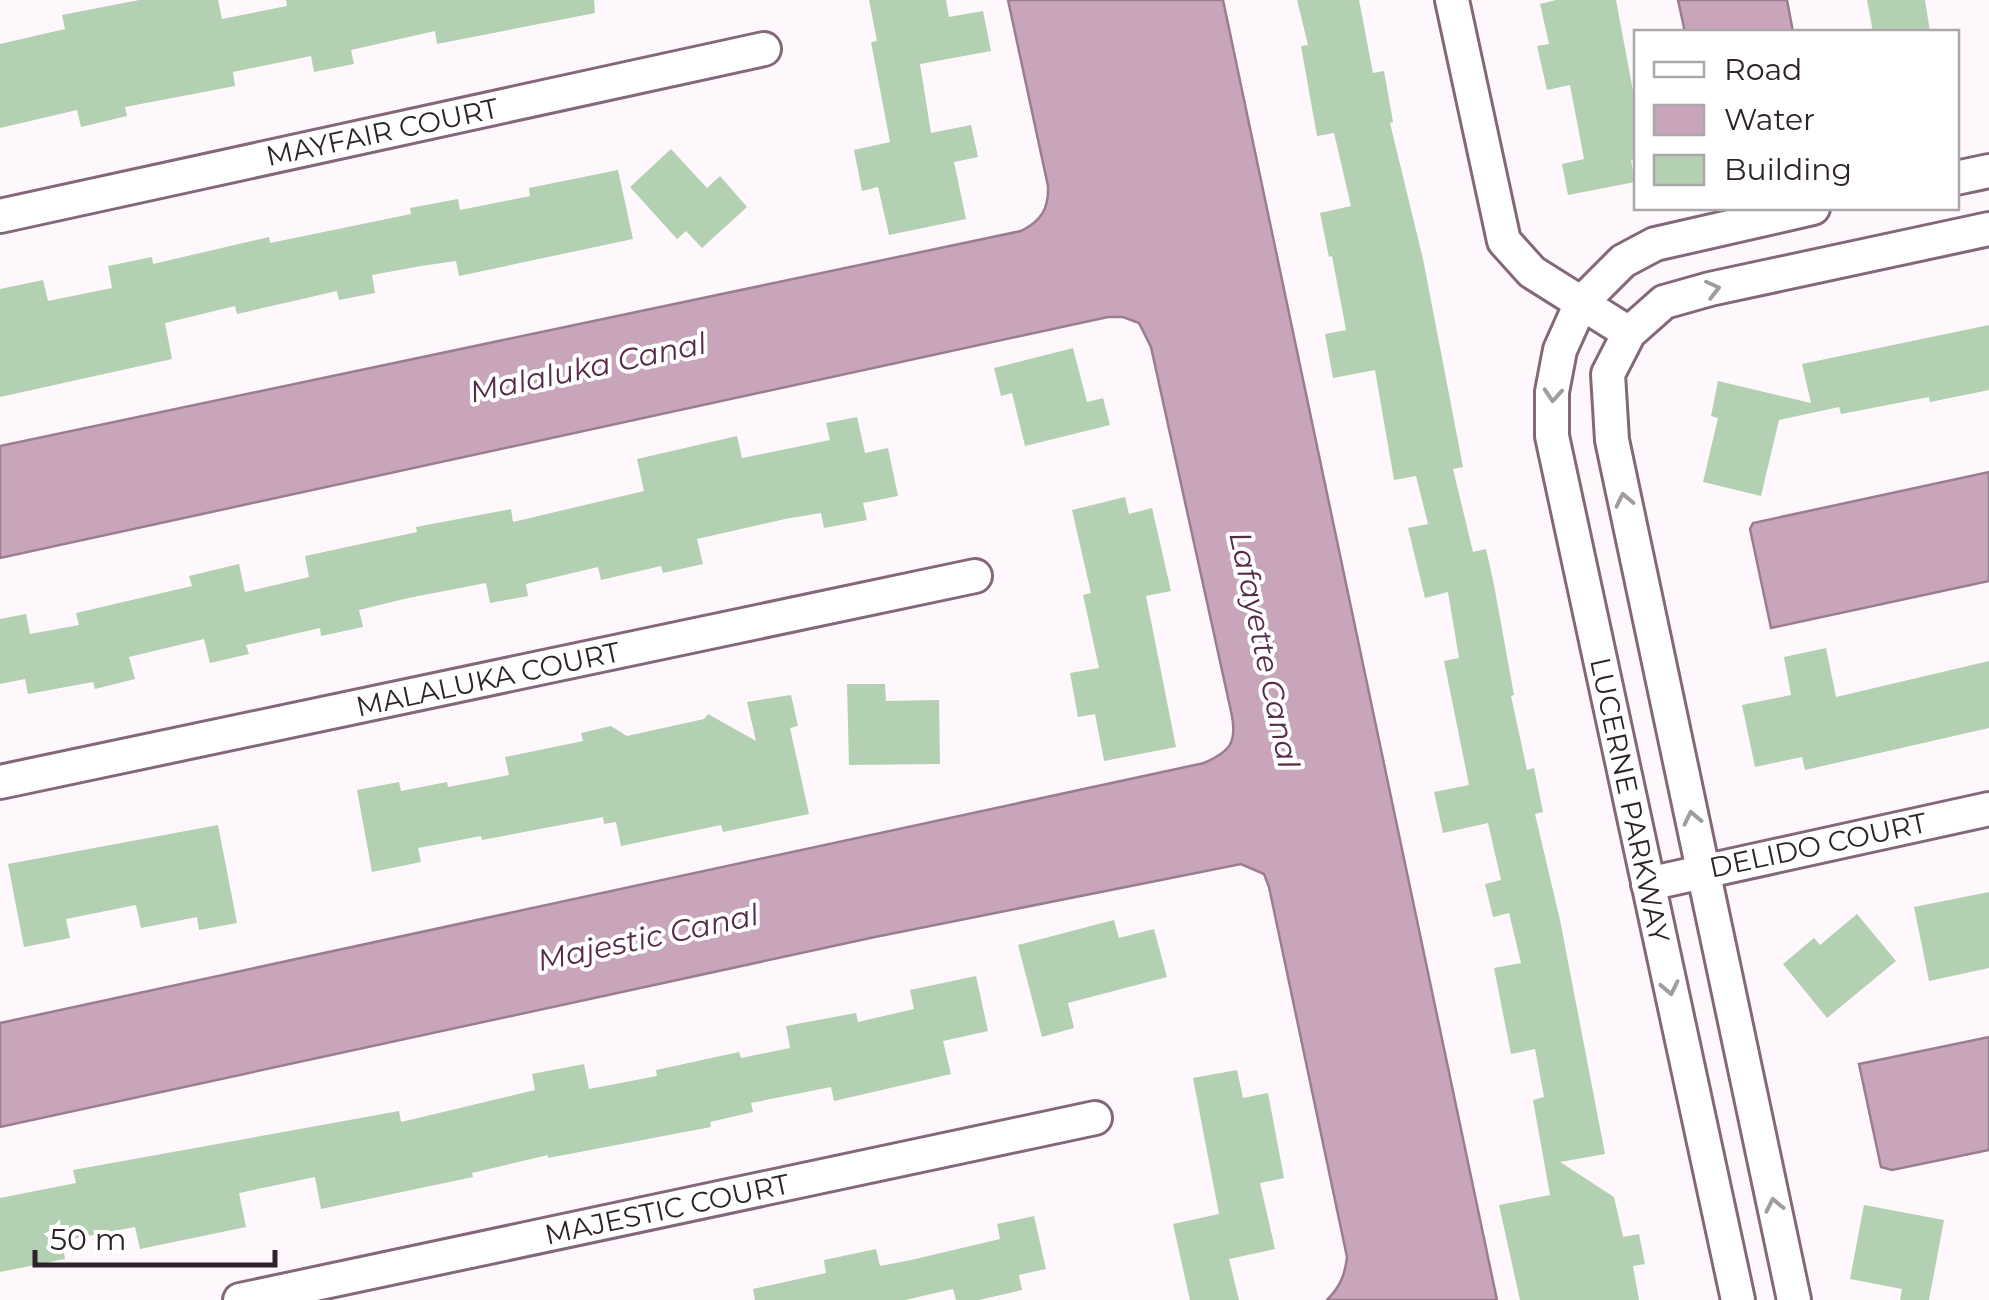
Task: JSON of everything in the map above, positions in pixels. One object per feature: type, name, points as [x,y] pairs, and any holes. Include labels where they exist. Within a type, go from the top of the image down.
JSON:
[{"type":"street","points":[[1452,0],[1504,241],[1532,272],[1628,333],[1664,302],[1710,288],[1989,229]]},
{"type":"street","name":"MAYFAIR COURT","points":[[0,216],[764,49]]},
{"type":"street","points":[[1959,177],[1989,172]]},
{"type":"street","points":[[1581,303],[1623,260],[1655,244],[1804,210]]},
{"type":"street","name":"LUCERNE PARKWAY","points":[[1581,303],[1560,350],[1552,392],[1552,436],[1738,1300]]},
{"type":"street","name":"LUCERNE PARKWAY","points":[[1628,333],[1608,374],[1612,440],[1794,1300]]},
{"type":"street","name":"MALALUKA COURT","points":[[0,782],[975,576]]},
{"type":"street","name":"DELIDO COURT","points":[[1648,884],[1989,808]]},
{"type":"street","name":"MAJESTIC COURT","points":[[240,1300],[1095,1118]]},
{"type":"water","points":[[1008,0],[1223,0],[1497,1300],[1327,1300],[1341,1280],[1347,1257],[1269,887],[1264,874],[1241,864],[875,937],[0,1127],[0,1023],[1204,763],[1225,751],[1232,740],[1232,716],[1151,347],[1139,323],[1123,317],[1108,317],[0,558],[0,446],[1021,231],[1042,213],[1048,186]]},
{"type":"water","points":[[1678,0],[1787,0],[1793,30],[1685,30]]},
{"type":"water","points":[[1989,472],[1989,581],[1771,628],[1750,529],[1753,523]]},
{"type":"water","points":[[1989,1037],[1989,1150],[1892,1170],[1881,1167],[1859,1064]]},
{"type":"building","points":[[139,0],[218,0],[222,19],[287,6],[286,0],[594,0],[595,13],[437,44],[435,31],[351,50],[354,64],[314,72],[311,56],[233,72],[235,86],[125,107],[127,116],[81,127],[77,110],[0,128],[0,44],[65,29],[62,15]]},
{"type":"building","points":[[869,0],[946,0],[949,17],[983,11],[991,51],[920,64],[931,133],[971,125],[978,157],[954,162],[966,219],[889,235],[878,187],[862,191],[854,150],[890,142],[871,42],[877,41]]},
{"type":"building","points":[[1297,0],[1359,0],[1373,73],[1384,71],[1393,122],[1390,123],[1423,259],[1463,467],[1453,469],[1473,552],[1486,549],[1494,585],[1514,695],[1511,696],[1527,770],[1534,768],[1543,812],[1535,814],[1560,920],[1605,1154],[1560,1162],[1614,1197],[1623,1237],[1639,1234],[1645,1264],[1633,1266],[1639,1300],[1520,1300],[1499,1205],[1550,1195],[1533,1100],[1544,1097],[1535,1049],[1511,1054],[1494,968],[1521,963],[1509,913],[1493,917],[1485,884],[1501,880],[1488,823],[1443,833],[1434,792],[1469,785],[1444,661],[1459,658],[1448,592],[1425,598],[1408,528],[1428,524],[1416,476],[1394,480],[1375,370],[1333,378],[1325,334],[1346,330],[1320,213],[1351,206],[1334,133],[1317,136],[1301,46],[1308,45]]},
{"type":"building","points":[[1556,0],[1616,0],[1634,96],[1634,182],[1568,195],[1562,164],[1584,159],[1570,85],[1547,90],[1537,46],[1549,44],[1540,4]]},
{"type":"building","points":[[1867,0],[1925,0],[1930,30],[1873,30]]},
{"type":"building","points":[[671,149],[707,188],[720,176],[747,207],[702,248],[686,231],[677,239],[630,187]]},
{"type":"building","points":[[618,170],[633,239],[459,276],[456,261],[421,266],[372,275],[375,293],[339,300],[337,291],[237,314],[235,306],[165,323],[172,359],[0,397],[0,289],[43,280],[48,301],[112,288],[108,266],[152,257],[153,264],[269,237],[270,243],[411,214],[410,208],[458,199],[460,210],[530,196],[529,188]]},
{"type":"building","points":[[1989,325],[1989,390],[1841,414],[1839,407],[1779,420],[1761,496],[1703,482],[1718,418],[1711,416],[1718,381],[1811,403],[1802,364]]},
{"type":"building","points":[[1073,348],[1087,402],[1103,398],[1110,425],[1025,446],[1012,393],[1001,396],[994,368]]},
{"type":"building","points":[[857,417],[865,453],[888,448],[898,496],[863,503],[867,520],[824,528],[821,513],[785,519],[697,539],[703,564],[663,573],[661,566],[601,580],[598,567],[526,584],[528,596],[490,603],[486,583],[408,598],[359,610],[363,627],[321,636],[320,628],[246,645],[249,654],[210,663],[204,639],[129,657],[135,679],[95,689],[93,682],[28,694],[25,679],[0,684],[0,619],[26,614],[30,634],[79,625],[76,613],[192,586],[189,576],[239,564],[245,592],[309,577],[305,556],[417,532],[416,527],[511,509],[513,522],[644,491],[637,459],[737,436],[742,458],[830,440],[826,423]]},
{"type":"building","points":[[1125,497],[1129,514],[1152,508],[1171,591],[1146,596],[1176,747],[1104,761],[1095,714],[1078,717],[1070,673],[1099,668],[1083,595],[1091,593],[1072,510]]},
{"type":"building","points":[[1826,648],[1836,697],[1989,661],[1989,728],[1805,770],[1802,757],[1755,767],[1742,705],[1791,695],[1784,657]]},
{"type":"building","points":[[847,684],[885,684],[886,701],[939,700],[940,764],[849,765]]},
{"type":"building","points":[[791,695],[798,726],[790,728],[809,814],[723,832],[721,825],[621,846],[616,822],[604,824],[603,817],[418,848],[421,862],[372,872],[357,790],[399,782],[401,791],[447,782],[448,787],[509,775],[505,757],[583,741],[581,733],[611,726],[627,736],[704,719],[708,714],[756,741],[747,702]]},
{"type":"building","points":[[218,825],[237,923],[199,930],[197,917],[141,928],[136,905],[66,919],[70,938],[24,947],[8,864]]},
{"type":"building","points":[[1989,892],[1989,968],[1929,981],[1914,907]]},
{"type":"building","points":[[1857,914],[1896,961],[1827,1018],[1783,964],[1814,938],[1820,945]]},
{"type":"building","points":[[1114,920],[1119,938],[1154,929],[1167,977],[1068,1003],[1074,1028],[1042,1037],[1018,945]]},
{"type":"building","points":[[976,976],[988,1031],[943,1041],[951,1074],[834,1101],[831,1087],[751,1103],[753,1112],[710,1122],[711,1127],[548,1155],[472,1173],[473,1177],[321,1209],[315,1177],[239,1193],[246,1227],[140,1249],[135,1227],[62,1241],[65,1259],[0,1272],[0,1198],[76,1183],[73,1170],[399,1111],[401,1122],[535,1090],[532,1074],[584,1064],[589,1089],[657,1076],[656,1070],[739,1052],[741,1058],[790,1048],[786,1026],[856,1013],[858,1022],[914,1009],[910,990]]},
{"type":"building","points":[[1237,1070],[1243,1098],[1268,1093],[1284,1178],[1260,1183],[1275,1249],[1229,1259],[1239,1300],[1190,1300],[1173,1224],[1219,1214],[1193,1078]]},
{"type":"building","points":[[1864,1205],[1944,1220],[1929,1300],[1900,1300],[1902,1289],[1850,1279]]},
{"type":"building","points":[[1034,1216],[1046,1269],[1019,1275],[1022,1290],[979,1300],[956,1300],[953,1289],[905,1300],[755,1300],[753,1289],[826,1273],[824,1260],[876,1249],[880,1266],[911,1260],[1000,1239],[997,1224]]},
{"type":"water label","name":"Malaluka Canal","points":[[588,368]]},
{"type":"water label","name":"Lafayette Canal","points":[[1264,650]]},
{"type":"water label","name":"Majestic Canal","points":[[648,938]]}]
